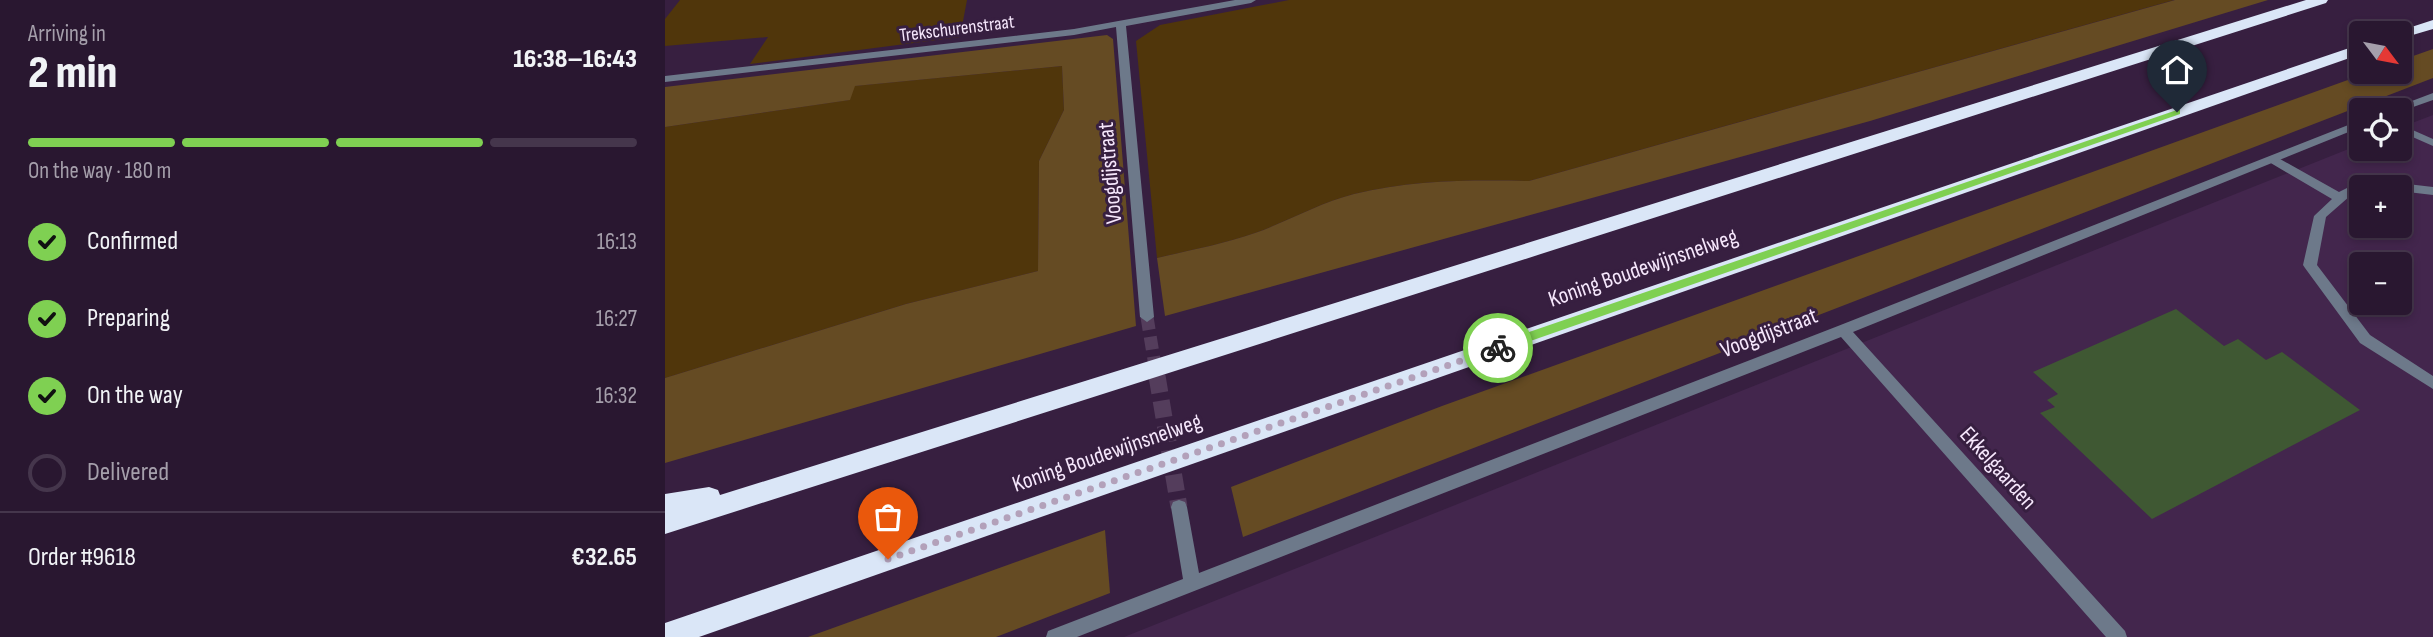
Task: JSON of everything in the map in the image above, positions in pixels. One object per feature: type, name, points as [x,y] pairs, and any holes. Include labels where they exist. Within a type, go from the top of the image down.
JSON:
[{"type":"highway","points":[[665,523],[2321,0]]},
{"type":"highway","points":[[2412,30],[2433,23]]},
{"type":"highway","name":"Koning Boudewijnsnelweg","points":[[665,636],[2349,52]]},
{"type":"highway","points":[[665,505],[804,478]]},
{"type":"street","name":"Trekschurenstraat","points":[[665,79],[960,47],[1121,24],[1251,0]]},
{"type":"street","name":"Voogdijstraat","points":[[1121,24],[1147,317]]},
{"type":"street","points":[[2412,104],[2433,96]]},
{"type":"street","name":"Voogdijstraat","points":[[1055,637],[1843,330],[2349,128]]},
{"type":"street","points":[[2412,133],[2433,143]]},
{"type":"street","points":[[2273,159],[2340,198]]},
{"type":"street","points":[[2412,189],[2433,191]]},
{"type":"street","points":[[2349,192],[2320,216],[2310,265],[2365,339],[2433,383]]},
{"type":"street","name":"Ekkelgaarden","points":[[1843,330],[2118,637]]},
{"type":"street","points":[[1179,507],[1192,582]]},
{"type":"shaded area","points":[[680,0],[967,0],[960,37],[750,64],[768,37],[665,46],[665,19]]},
{"type":"shaded area","points":[[1289,0],[2174,0],[1529,181],[1441,182],[1376,189],[1329,202],[1243,237],[1157,258],[1136,41],[1160,25]]},
{"type":"shaded area","points":[[2175,0],[2268,0],[1870,121],[1165,316],[1157,258],[1243,237],[1341,198],[1376,189],[1419,183],[1529,181]]},
{"type":"shaded area","points":[[1107,35],[1113,39],[1136,326],[665,463],[665,378],[906,304],[1038,271],[1039,161],[1064,110],[1062,66],[855,86],[850,100],[665,127],[665,87]]},
{"type":"shaded area","points":[[2433,49],[2433,78],[2381,98],[2349,98],[2349,110],[1243,537],[1231,487],[1442,406],[2349,80],[2349,84],[2412,84],[2412,56]]},
{"type":"shaded area","points":[[1062,66],[1064,110],[1039,161],[1038,271],[906,304],[665,378],[665,127],[849,100],[854,86]]},
{"type":"shaded area","points":[[2433,115],[2433,637],[1124,637],[2349,149],[2349,161],[2412,161],[2412,123]]},
{"type":"shaded area","points":[[1105,530],[1110,593],[996,637],[808,637]]},
{"type":"building","points":[[2176,309],[2224,346],[2238,339],[2266,360],[2282,352],[2360,410],[2152,519],[2040,413],[2055,407],[2047,400],[2058,394],[2033,372]]},
{"type":"tunnel","points":[[1147,317],[1157,378]]},
{"type":"tunnel","points":[[1157,376],[1179,507]]},
{"type":"way so far","points":[[888,559],[1498,348]]},
{"type":"route","points":[[1498,348],[2177,112]]}]
